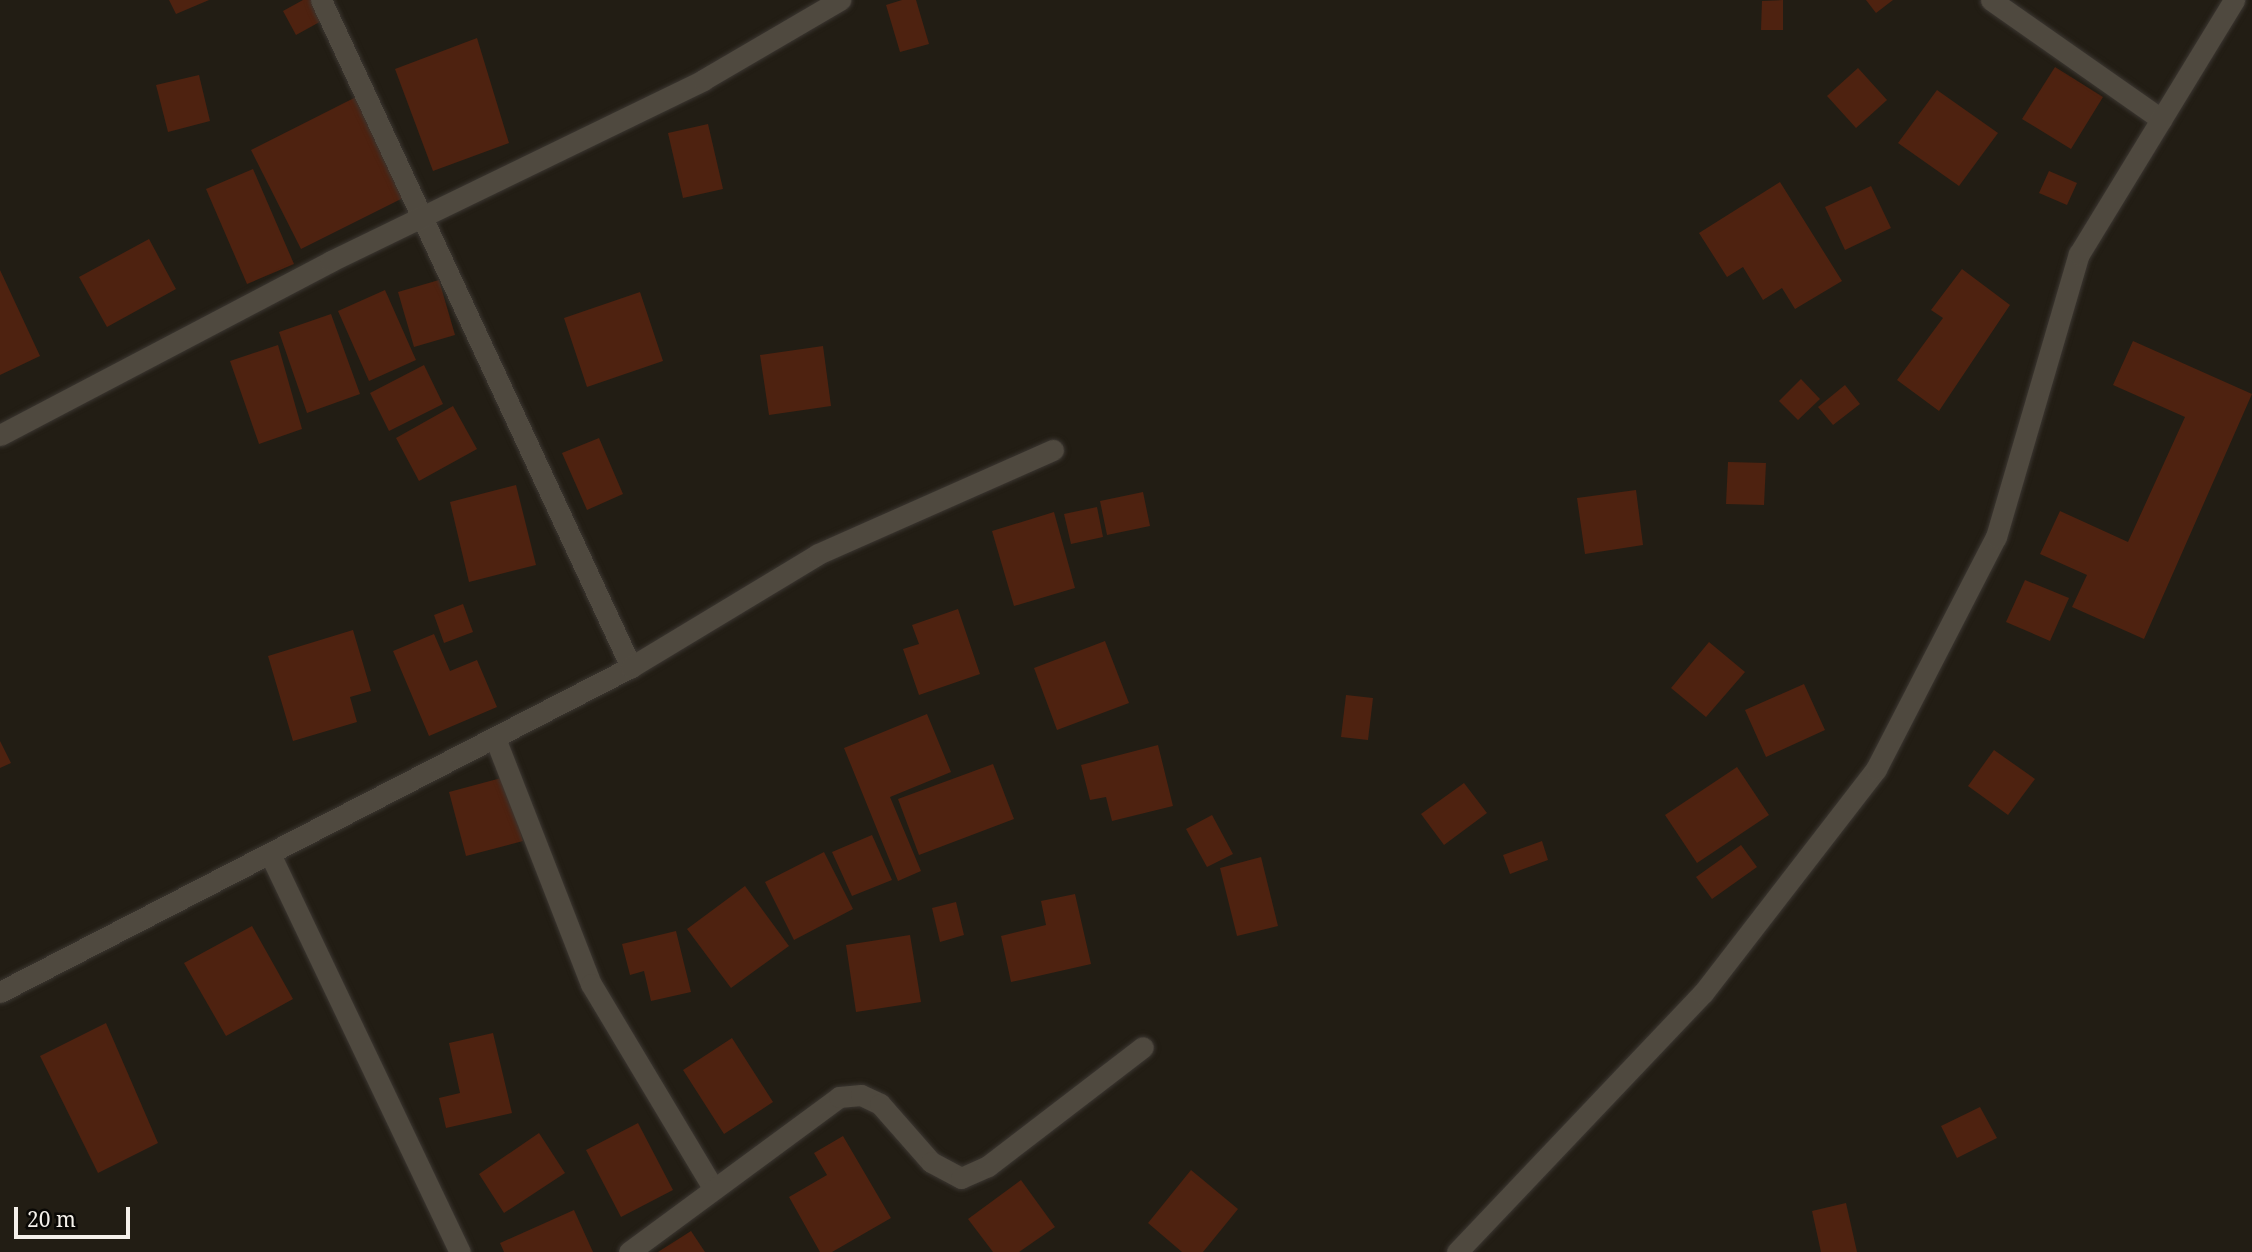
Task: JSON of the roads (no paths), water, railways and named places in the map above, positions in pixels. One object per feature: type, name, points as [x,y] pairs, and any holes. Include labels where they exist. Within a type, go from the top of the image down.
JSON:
[{"type":"street","points":[[321,0],[426,218],[631,667]]},
{"type":"street","points":[[0,435],[703,80],[841,0]]},
{"type":"street","points":[[1991,0],[2161,119]]},
{"type":"street","points":[[1457,1252],[1703,993],[1876,769],[1996,537],[2079,254],[2234,0]]},
{"type":"street","points":[[0,992],[631,667],[818,554],[1053,450]]},
{"type":"street","points":[[495,738],[592,984],[712,1186]]},
{"type":"street","points":[[270,854],[460,1252]]},
{"type":"street","points":[[629,1252],[712,1186],[839,1097],[861,1095],[880,1104],[931,1162],[961,1178],[988,1166],[1143,1048]]}]
